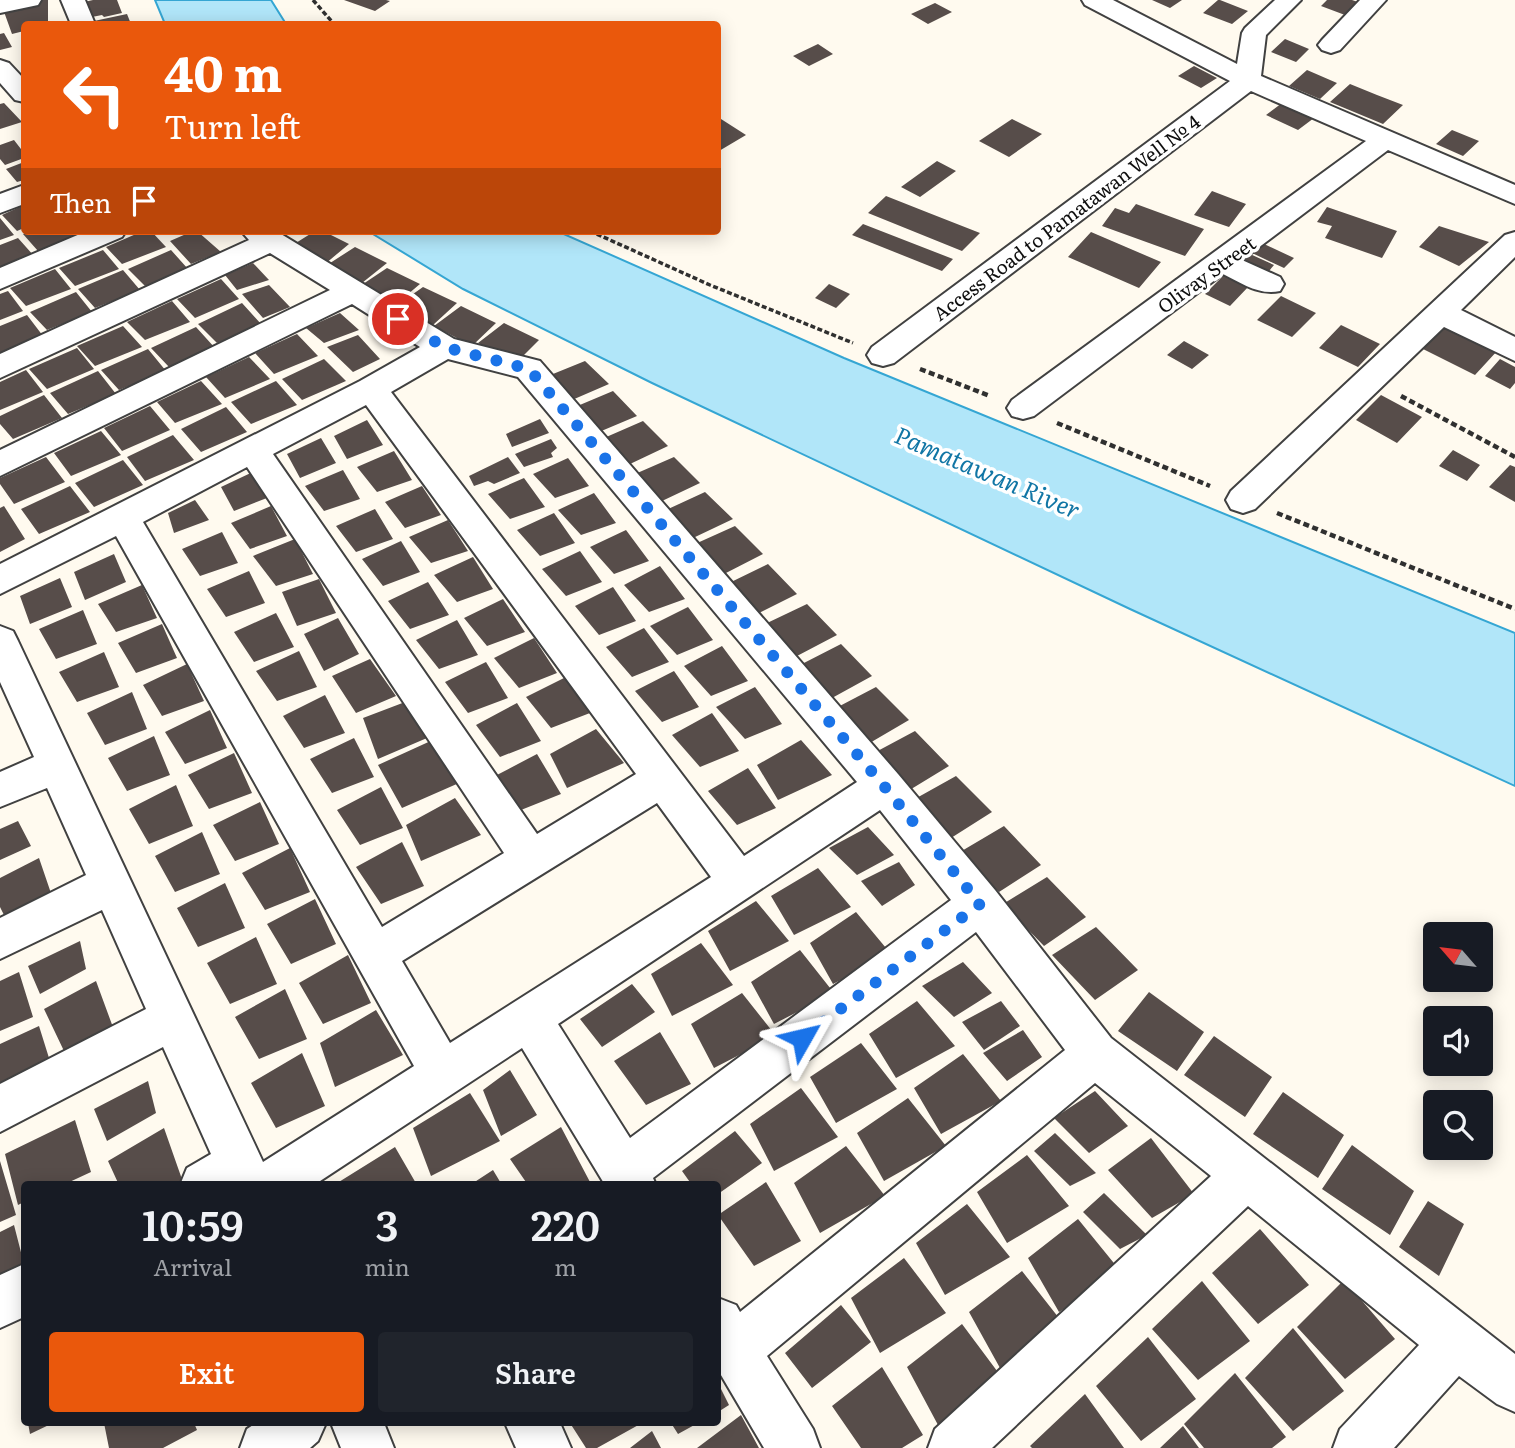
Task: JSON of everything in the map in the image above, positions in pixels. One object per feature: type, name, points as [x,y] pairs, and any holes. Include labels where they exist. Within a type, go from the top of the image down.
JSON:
[{"type":"street","points":[[0,6],[29,0]]},
{"type":"street","points":[[73,0],[82,21]]},
{"type":"street","points":[[1094,0],[1248,80],[1515,195]]},
{"type":"street","points":[[1248,80],[1254,33],[1289,0]]},
{"type":"street","points":[[1331,45],[1374,0]]},
{"type":"street","points":[[0,59],[21,55]]},
{"type":"street","points":[[0,68],[21,91]]},
{"type":"street","name":"Access Road to Pamatawan Well № 4","points":[[883,355],[1248,80]]},
{"type":"street","name":"Olivay Street","points":[[1023,408],[1387,138]]},
{"type":"street","points":[[0,204],[21,195]]},
{"type":"street","points":[[0,279],[103,235]]},
{"type":"street","points":[[0,367],[263,237],[444,347],[529,369],[884,786],[980,904],[1095,1054],[1515,1386]]},
{"type":"street","points":[[1243,500],[1515,241]]},
{"type":"street","points":[[1223,262],[1269,284]]},
{"type":"street","points":[[0,464],[351,292]]},
{"type":"street","points":[[1440,312],[1515,350]]},
{"type":"street","points":[[0,580],[253,450],[444,347]]},
{"type":"street","points":[[370,388],[739,882]]},
{"type":"street","points":[[253,450],[531,859]]},
{"type":"street","points":[[123,517],[443,1074]]},
{"type":"street","points":[[1,645],[172,1018],[241,1180],[443,1074],[884,786]]},
{"type":"street","points":[[0,790],[57,765]]},
{"type":"street","points":[[374,954],[662,779]]},
{"type":"street","points":[[0,939],[111,884]]},
{"type":"street","points":[[529,1018],[628,1178],[980,904]]},
{"type":"street","points":[[0,1109],[172,1018]]},
{"type":"street","points":[[794,1448],[726,1336],[1095,1054]]},
{"type":"street","points":[[954,1448],[1246,1176]]},
{"type":"street","points":[[0,1303],[21,1291]]},
{"type":"street","points":[[1359,1448],[1456,1342]]},
{"type":"street","points":[[267,1448],[296,1426]]},
{"type":"street","points":[[358,1426],[368,1448]]},
{"type":"street","points":[[533,1426],[545,1448]]},
{"type":"path","points":[[313,0],[331,21]]},
{"type":"path","points":[[1369,380],[1515,457]]},
{"type":"water","points":[[155,0],[271,0],[284,21],[164,21]]},
{"type":"water","name":"Pamatawan River","points":[[375,235],[566,235],[844,358],[1515,633],[1515,786],[1130,609],[652,383],[463,289]]},
{"type":"building","points":[[48,0],[48,21],[21,21],[21,32],[12,34],[3,9]]},
{"type":"building","points":[[117,0],[122,13],[92,17],[84,2]]},
{"type":"building","points":[[344,0],[386,0],[390,1],[375,11]]},
{"type":"building","points":[[1152,0],[1182,0],[1170,8]]},
{"type":"building","points":[[1218,0],[1248,11],[1232,24],[1203,13]]},
{"type":"building","points":[[1327,0],[1358,2],[1345,15],[1321,6]]},
{"type":"building","points":[[935,3],[952,12],[928,24],[911,14]]},
{"type":"building","points":[[127,14],[130,21],[94,21]]},
{"type":"building","points":[[4,33],[12,47],[0,50],[0,34]]},
{"type":"building","points":[[1285,39],[1309,49],[1296,62],[1271,52]]},
{"type":"building","points":[[818,44],[833,54],[809,66],[793,56]]},
{"type":"building","points":[[1194,66],[1217,78],[1201,88],[1178,76]]},
{"type":"building","points":[[1307,70],[1337,83],[1320,99],[1289,86]]},
{"type":"building","points":[[1350,84],[1403,105],[1383,124],[1330,102]]},
{"type":"building","points":[[4,103],[21,122],[0,129],[0,104]]},
{"type":"building","points":[[1282,103],[1314,118],[1298,130],[1266,115]]},
{"type":"building","points":[[721,119],[746,135],[721,150]]},
{"type":"building","points":[[1012,119],[1042,134],[1009,157],[979,141]]},
{"type":"building","points":[[1452,130],[1479,141],[1463,156],[1436,144]]},
{"type":"building","points":[[14,140],[21,149],[21,159],[5,165],[0,159],[0,145]]},
{"type":"building","points":[[937,161],[956,171],[920,197],[901,187]]},
{"type":"building","points":[[21,163],[21,181],[17,182],[6,169]]},
{"type":"building","points":[[1212,191],[1246,204],[1229,227],[1194,215]]},
{"type":"building","points":[[886,196],[980,233],[962,251],[868,213]]},
{"type":"building","points":[[1136,204],[1204,229],[1185,256],[1102,226],[1115,208],[1129,213]]},
{"type":"building","points":[[21,206],[21,229],[17,231],[2,215]]},
{"type":"building","points":[[1327,207],[1397,231],[1382,258],[1325,238],[1332,226],[1317,222]]},
{"type":"building","points":[[0,218],[14,235],[0,240]]},
{"type":"building","points":[[863,224],[953,259],[942,271],[852,235]]},
{"type":"building","points":[[1439,226],[1489,242],[1459,266],[1419,247]]},
{"type":"building","points":[[1091,232],[1161,262],[1139,288],[1068,257]]},
{"type":"building","points":[[24,235],[82,235],[38,251]]},
{"type":"building","points":[[134,235],[155,235],[166,247],[122,264],[106,247]]},
{"type":"building","points":[[184,235],[202,235],[221,252],[191,264],[170,241]]},
{"type":"building","points":[[309,235],[331,235],[349,244],[325,264],[291,246]]},
{"type":"building","points":[[18,238],[34,256],[0,269],[0,245]]},
{"type":"building","points":[[1262,243],[1294,258],[1284,268],[1252,253]]},
{"type":"building","points":[[355,247],[387,263],[362,283],[327,265]]},
{"type":"building","points":[[103,250],[119,269],[75,286],[59,268]]},
{"type":"building","points":[[171,250],[188,269],[145,286],[128,269]]},
{"type":"building","points":[[1250,254],[1274,265],[1264,277],[1239,266]]},
{"type":"building","points":[[253,263],[269,280],[237,290],[225,275]]},
{"type":"building","points":[[387,268],[420,284],[395,305],[360,286]]},
{"type":"building","points":[[55,269],[71,289],[26,306],[10,288]]},
{"type":"building","points":[[123,270],[140,290],[95,308],[78,289]]},
{"type":"building","points":[[1225,274],[1249,286],[1230,306],[1205,294]]},
{"type":"building","points":[[221,279],[239,299],[195,318],[177,299]]},
{"type":"building","points":[[829,284],[850,294],[836,308],[815,298]]},
{"type":"building","points":[[269,285],[290,307],[263,318],[242,294]]},
{"type":"building","points":[[423,287],[457,303],[433,325],[396,306]]},
{"type":"building","points":[[8,291],[23,311],[0,320],[0,294]]},
{"type":"building","points":[[76,292],[92,312],[47,330],[30,312]]},
{"type":"building","points":[[1281,296],[1316,313],[1292,337],[1257,320]]},
{"type":"building","points":[[172,301],[190,322],[145,340],[127,322]]},
{"type":"building","points":[[242,303],[261,324],[217,343],[198,324]]},
{"type":"building","points":[[461,306],[496,323],[472,346],[434,326]]},
{"type":"building","points":[[340,313],[359,330],[324,343],[306,328]]},
{"type":"building","points":[[27,315],[43,336],[0,353],[0,326]]},
{"type":"building","points":[[504,323],[539,340],[516,363],[478,343]]},
{"type":"building","points":[[1442,323],[1498,350],[1475,375],[1419,347]]},
{"type":"building","points":[[1341,325],[1380,344],[1358,367],[1319,348]]},
{"type":"building","points":[[123,326],[142,347],[95,366],[77,346]]},
{"type":"building","points":[[196,327],[215,348],[169,367],[151,348]]},
{"type":"building","points":[[297,334],[318,356],[274,374],[255,353]]},
{"type":"building","points":[[358,335],[380,359],[353,372],[327,347]]},
{"type":"building","points":[[1184,341],[1209,355],[1192,369],[1167,355]]},
{"type":"building","points":[[77,348],[94,369],[47,389],[29,369]]},
{"type":"building","points":[[148,349],[166,371],[119,390],[101,370]]},
{"type":"building","points":[[249,357],[270,379],[225,398],[206,377]]},
{"type":"building","points":[[324,359],[346,381],[302,400],[282,379]]},
{"type":"building","points":[[1500,359],[1515,367],[1515,383],[1510,389],[1485,376]]},
{"type":"building","points":[[585,361],[609,384],[572,400],[548,376]]},
{"type":"building","points":[[26,370],[43,392],[0,410],[0,382]]},
{"type":"building","points":[[98,371],[116,394],[68,414],[50,393]]},
{"type":"building","points":[[201,381],[222,404],[175,423],[157,402]]},
{"type":"building","points":[[276,381],[297,405],[251,424],[231,402]]},
{"type":"building","points":[[613,391],[637,416],[599,432],[575,407]]},
{"type":"building","points":[[44,395],[62,418],[13,439],[0,424],[0,416]]},
{"type":"building","points":[[1381,395],[1422,417],[1397,443],[1356,420]]},
{"type":"building","points":[[150,406],[170,430],[122,451],[104,428]]},
{"type":"building","points":[[226,407],[247,432],[201,452],[181,429]]},
{"type":"building","points":[[540,419],[549,433],[512,447],[506,434]]},
{"type":"building","points":[[367,420],[383,445],[347,459],[334,436]]},
{"type":"building","points":[[643,421],[668,446],[630,464],[604,438]]},
{"type":"building","points":[[101,431],[121,455],[71,476],[54,453]]},
{"type":"building","points":[[173,435],[194,460],[145,481],[127,457]]},
{"type":"building","points":[[321,438],[336,463],[300,478],[287,454]]},
{"type":"building","points":[[551,439],[557,448],[551,453],[553,457],[524,467],[515,454]]},
{"type":"building","points":[[1453,450],[1480,465],[1467,481],[1439,466]]},
{"type":"building","points":[[394,451],[412,480],[377,492],[357,467]]},
{"type":"building","points":[[46,457],[65,482],[14,504],[0,484],[0,478]]},
{"type":"building","points":[[508,457],[520,473],[494,484],[488,481],[474,486],[469,476]]},
{"type":"building","points":[[674,457],[700,483],[662,501],[635,474]]},
{"type":"building","points":[[568,458],[589,486],[555,498],[533,474]]},
{"type":"building","points":[[123,460],[143,485],[94,507],[75,483]]},
{"type":"building","points":[[1510,465],[1515,467],[1515,502],[1489,487]]},
{"type":"building","points":[[257,470],[272,496],[234,511],[221,487]]},
{"type":"building","points":[[343,470],[360,499],[324,511],[305,486]]},
{"type":"building","points":[[524,478],[545,507],[510,519],[488,494]]},
{"type":"building","points":[[70,486],[90,512],[39,534],[21,509]]},
{"type":"building","points":[[422,486],[441,515],[405,528],[385,502]]},
{"type":"building","points":[[705,492],[733,519],[693,538],[666,510]]},
{"type":"building","points":[[594,493],[616,523],[581,535],[558,510]]},
{"type":"building","points":[[195,500],[209,520],[174,533],[168,513]]},
{"type":"building","points":[[4,506],[25,539],[0,552],[0,508]]},
{"type":"building","points":[[271,506],[287,536],[250,549],[231,523]]},
{"type":"building","points":[[375,509],[393,539],[356,552],[336,526]]},
{"type":"building","points":[[554,513],[575,543],[540,556],[517,530]]},
{"type":"building","points":[[448,520],[468,551],[431,563],[409,537]]},
{"type":"building","points":[[735,526],[763,554],[724,574],[695,544]]},
{"type":"building","points":[[626,530],[649,561],[614,574],[590,547]]},
{"type":"building","points":[[222,532],[238,563],[200,576],[182,549]]},
{"type":"building","points":[[295,539],[313,574],[276,586],[253,556]]},
{"type":"building","points":[[401,541],[420,572],[383,586],[362,559]]},
{"type":"building","points":[[580,551],[602,582],[566,596],[542,569]]},
{"type":"building","points":[[114,554],[126,582],[85,600],[74,572]]},
{"type":"building","points":[[473,557],[493,589],[457,602],[434,575]]},
{"type":"building","points":[[768,564],[797,594],[757,614],[727,584]]},
{"type":"building","points":[[660,566],[685,599],[649,612],[624,585]]},
{"type":"building","points":[[249,571],[265,603],[226,617],[207,589]]},
{"type":"building","points":[[60,578],[72,607],[30,624],[20,596]]},
{"type":"building","points":[[319,579],[336,613],[297,626],[282,592]]},
{"type":"building","points":[[428,582],[449,615],[410,629],[388,601]]},
{"type":"building","points":[[142,585],[157,618],[116,632],[98,604]]},
{"type":"building","points":[[613,587],[636,621],[599,635],[575,606]]},
{"type":"building","points":[[503,599],[525,632],[487,646],[464,618]]},
{"type":"building","points":[[807,604],[837,635],[797,656],[765,624]]},
{"type":"building","points":[[688,607],[713,640],[677,655],[650,626]]},
{"type":"building","points":[[83,610],[97,644],[56,659],[39,629]]},
{"type":"building","points":[[276,613],[294,647],[254,662],[234,632]]},
{"type":"building","points":[[338,618],[359,654],[324,671],[304,634]]},
{"type":"building","points":[[457,620],[478,655],[439,669],[416,640]]},
{"type":"building","points":[[162,624],[177,658],[136,673],[118,643]]},
{"type":"building","points":[[644,628],[669,662],[632,677],[606,647]]},
{"type":"building","points":[[534,638],[557,673],[519,688],[494,658]]},
{"type":"building","points":[[841,644],[872,676],[832,698],[800,665]]},
{"type":"building","points":[[722,646],[748,681],[711,696],[684,666]]},
{"type":"building","points":[[299,651],[317,687],[277,701],[256,671]]},
{"type":"building","points":[[104,652],[119,687],[77,702],[59,672]]},
{"type":"building","points":[[370,659],[396,696],[356,713],[332,676]]},
{"type":"building","points":[[486,662],[508,698],[468,713],[445,682]]},
{"type":"building","points":[[187,664],[204,701],[162,716],[143,685]]},
{"type":"building","points":[[674,671],[699,707],[662,722],[635,691]]},
{"type":"building","points":[[566,677],[590,713],[551,728],[526,697]]},
{"type":"building","points":[[755,687],[782,724],[745,739],[716,707]]},
{"type":"building","points":[[876,687],[909,720],[868,744],[834,709]]},
{"type":"building","points":[[132,692],[147,729],[105,745],[87,713]]},
{"type":"building","points":[[325,695],[345,733],[304,748],[283,716]]},
{"type":"building","points":[[413,699],[434,735],[378,759],[363,718]]},
{"type":"building","points":[[517,703],[541,741],[500,757],[476,725]]},
{"type":"building","points":[[210,710],[227,748],[185,764],[165,732]]},
{"type":"building","points":[[712,713],[739,751],[700,767],[672,735]]},
{"type":"building","points":[[596,729],[624,763],[567,788],[550,754]]},
{"type":"building","points":[[915,731],[949,766],[908,791],[872,754]]},
{"type":"building","points":[[154,736],[170,775],[127,791],[108,758]]},
{"type":"building","points":[[354,738],[374,777],[332,793],[310,759]]},
{"type":"building","points":[[435,739],[459,783],[402,808],[378,765]]},
{"type":"building","points":[[801,740],[832,775],[778,800],[757,765]]},
{"type":"building","points":[[234,753],[252,793],[209,809],[188,775]]},
{"type":"building","points":[[537,754],[561,794],[521,810],[495,776]]},
{"type":"building","points":[[748,768],[776,808],[737,825],[708,791]]},
{"type":"building","points":[[956,776],[992,812],[951,838],[913,800]]},
{"type":"building","points":[[176,785],[193,826],[149,844],[129,809]]},
{"type":"building","points":[[381,787],[403,828],[360,845],[337,810]]},
{"type":"building","points":[[455,798],[481,835],[421,861],[406,825]]},
{"type":"building","points":[[260,802],[279,844],[235,861],[213,825]]},
{"type":"building","points":[[18,821],[31,846],[0,860],[0,829]]},
{"type":"building","points":[[1004,826],[1041,865],[999,892],[960,852]]},
{"type":"building","points":[[868,827],[894,855],[857,875],[829,848]]},
{"type":"building","points":[[202,832],[220,874],[175,892],[155,856]]},
{"type":"building","points":[[402,842],[424,886],[381,904],[356,867]]},
{"type":"building","points":[[290,848],[310,892],[265,910],[242,873]]},
{"type":"building","points":[[39,858],[54,902],[7,921],[0,907],[0,878]]},
{"type":"building","points":[[899,862],[915,885],[882,906],[861,881]]},
{"type":"building","points":[[818,868],[851,907],[794,935],[771,896]]},
{"type":"building","points":[[1047,877],[1086,917],[1044,946],[1003,904]]},
{"type":"building","points":[[225,883],[245,928],[198,947],[177,908]]},
{"type":"building","points":[[315,899],[336,944],[291,964],[267,924]]},
{"type":"building","points":[[756,901],[789,941],[730,971],[708,931]]},
{"type":"building","points":[[856,912],[891,954],[833,984],[810,943]]},
{"type":"building","points":[[1096,927],[1138,970],[1095,1000],[1052,955]]},
{"type":"building","points":[[256,937],[277,984],[230,1004],[207,963]]},
{"type":"building","points":[[80,941],[86,969],[40,994],[28,966]]},
{"type":"building","points":[[701,943],[733,985],[672,1016],[651,974]]},
{"type":"building","points":[[800,950],[834,993],[774,1024],[751,982]]},
{"type":"building","points":[[348,955],[371,1003],[323,1024],[299,983]]},
{"type":"building","points":[[963,962],[992,993],[954,1017],[922,986]]},
{"type":"building","points":[[19,972],[33,1017],[0,1031],[0,981]]},
{"type":"building","points":[[96,981],[114,1030],[64,1051],[44,1009]]},
{"type":"building","points":[[632,984],[655,1012],[602,1047],[580,1019]]},
{"type":"building","points":[[285,989],[307,1039],[259,1059],[235,1017]]},
{"type":"building","points":[[1149,992],[1204,1032],[1177,1071],[1118,1031]]},
{"type":"building","points":[[742,993],[776,1036],[714,1068],[691,1024]]},
{"type":"building","points":[[917,1001],[955,1046],[896,1078],[869,1034]]},
{"type":"building","points":[[1001,1001],[1020,1026],[984,1050],[962,1022]]},
{"type":"building","points":[[376,1010],[403,1055],[335,1087],[320,1043]]},
{"type":"building","points":[[39,1026],[54,1074],[0,1097],[0,1044]]},
{"type":"building","points":[[1023,1030],[1042,1057],[1007,1081],[983,1053]]},
{"type":"building","points":[[660,1032],[691,1084],[646,1105],[614,1061]]},
{"type":"building","points":[[1214,1036],[1272,1077],[1245,1117],[1184,1075]]},
{"type":"building","points":[[861,1043],[897,1089],[836,1123],[810,1077]]},
{"type":"building","points":[[302,1053],[325,1106],[276,1128],[251,1083]]},
{"type":"building","points":[[963,1054],[1001,1101],[941,1134],[914,1088]]},
{"type":"building","points":[[510,1070],[537,1115],[501,1136],[483,1090]]},
{"type":"building","points":[[148,1081],[156,1113],[107,1141],[94,1109]]},
{"type":"building","points":[[801,1088],[838,1137],[774,1171],[750,1124]]},
{"type":"building","points":[[1095,1091],[1128,1126],[1089,1153],[1054,1118]]},
{"type":"building","points":[[1283,1092],[1344,1135],[1318,1178],[1253,1134]]},
{"type":"building","points":[[470,1093],[500,1141],[431,1176],[413,1128]]},
{"type":"building","points":[[908,1098],[946,1146],[884,1181],[857,1133]]},
{"type":"building","points":[[75,1120],[91,1172],[72,1181],[21,1181],[21,1204],[18,1205],[5,1154]]},
{"type":"building","points":[[561,1127],[589,1181],[525,1181],[510,1159]]},
{"type":"building","points":[[164,1128],[183,1181],[117,1181],[108,1161]]},
{"type":"building","points":[[735,1131],[762,1163],[721,1192],[721,1181],[689,1181],[682,1171]]},
{"type":"building","points":[[1055,1133],[1096,1173],[1070,1186],[1034,1151]]},
{"type":"building","points":[[1151,1138],[1194,1194],[1152,1218],[1108,1170]]},
{"type":"building","points":[[1352,1145],[1414,1191],[1390,1235],[1322,1189]]},
{"type":"building","points":[[846,1146],[885,1196],[820,1233],[794,1183]]},
{"type":"building","points":[[395,1147],[415,1181],[340,1181]]},
{"type":"building","points":[[1027,1155],[1069,1206],[1007,1243],[977,1192]]},
{"type":"building","points":[[0,1161],[16,1215],[0,1222]]},
{"type":"building","points":[[493,1170],[500,1181],[476,1181]]},
{"type":"building","points":[[766,1182],[801,1241],[754,1266],[721,1219],[721,1213]]},
{"type":"building","points":[[1104,1193],[1147,1235],[1120,1249],[1083,1212]]},
{"type":"building","points":[[1428,1201],[1464,1224],[1439,1276],[1399,1247]]},
{"type":"building","points":[[967,1204],[1010,1257],[945,1295],[916,1243]]},
{"type":"building","points":[[1078,1219],[1122,1273],[1059,1312],[1028,1258]]},
{"type":"building","points":[[14,1225],[21,1252],[21,1285],[0,1295],[0,1232]]},
{"type":"building","points":[[1260,1229],[1309,1285],[1258,1324],[1212,1273]]},
{"type":"building","points":[[904,1258],[946,1313],[880,1353],[851,1298]]},
{"type":"building","points":[[1022,1271],[1066,1327],[1000,1368],[969,1312]]},
{"type":"building","points":[[1344,1280],[1395,1339],[1345,1379],[1297,1327]]},
{"type":"building","points":[[1202,1281],[1250,1341],[1198,1380],[1152,1329]]},
{"type":"building","points":[[841,1305],[871,1342],[812,1388],[785,1353]]},
{"type":"building","points":[[962,1324],[1006,1383],[938,1425],[907,1367]]},
{"type":"building","points":[[1293,1328],[1344,1391],[1293,1431],[1245,1378]]},
{"type":"building","points":[[1148,1337],[1196,1399],[1141,1441],[1096,1386]]},
{"type":"building","points":[[882,1367],[923,1435],[902,1448],[861,1448],[832,1406]]},
{"type":"building","points":[[1235,1373],[1286,1437],[1272,1448],[1204,1448],[1184,1424]]},
{"type":"building","points":[[721,1389],[729,1405],[721,1410]]},
{"type":"building","points":[[1085,1394],[1124,1448],[1030,1446]]},
{"type":"building","points":[[741,1415],[759,1448],[697,1448]]},
{"type":"building","points":[[29,1426],[47,1426],[30,1434]]},
{"type":"building","points":[[105,1426],[195,1426],[197,1430],[163,1448],[109,1448]]},
{"type":"building","points":[[572,1426],[637,1426],[597,1448],[586,1448]]},
{"type":"building","points":[[673,1426],[693,1426],[678,1434]]},
{"type":"building","points":[[1183,1426],[1199,1448],[1160,1448]]},
{"type":"building","points":[[652,1431],[661,1448],[630,1448]]},
{"type":"route","points":[[398,319],[444,347],[529,369],[884,786],[980,904],[802,1038]]}]
